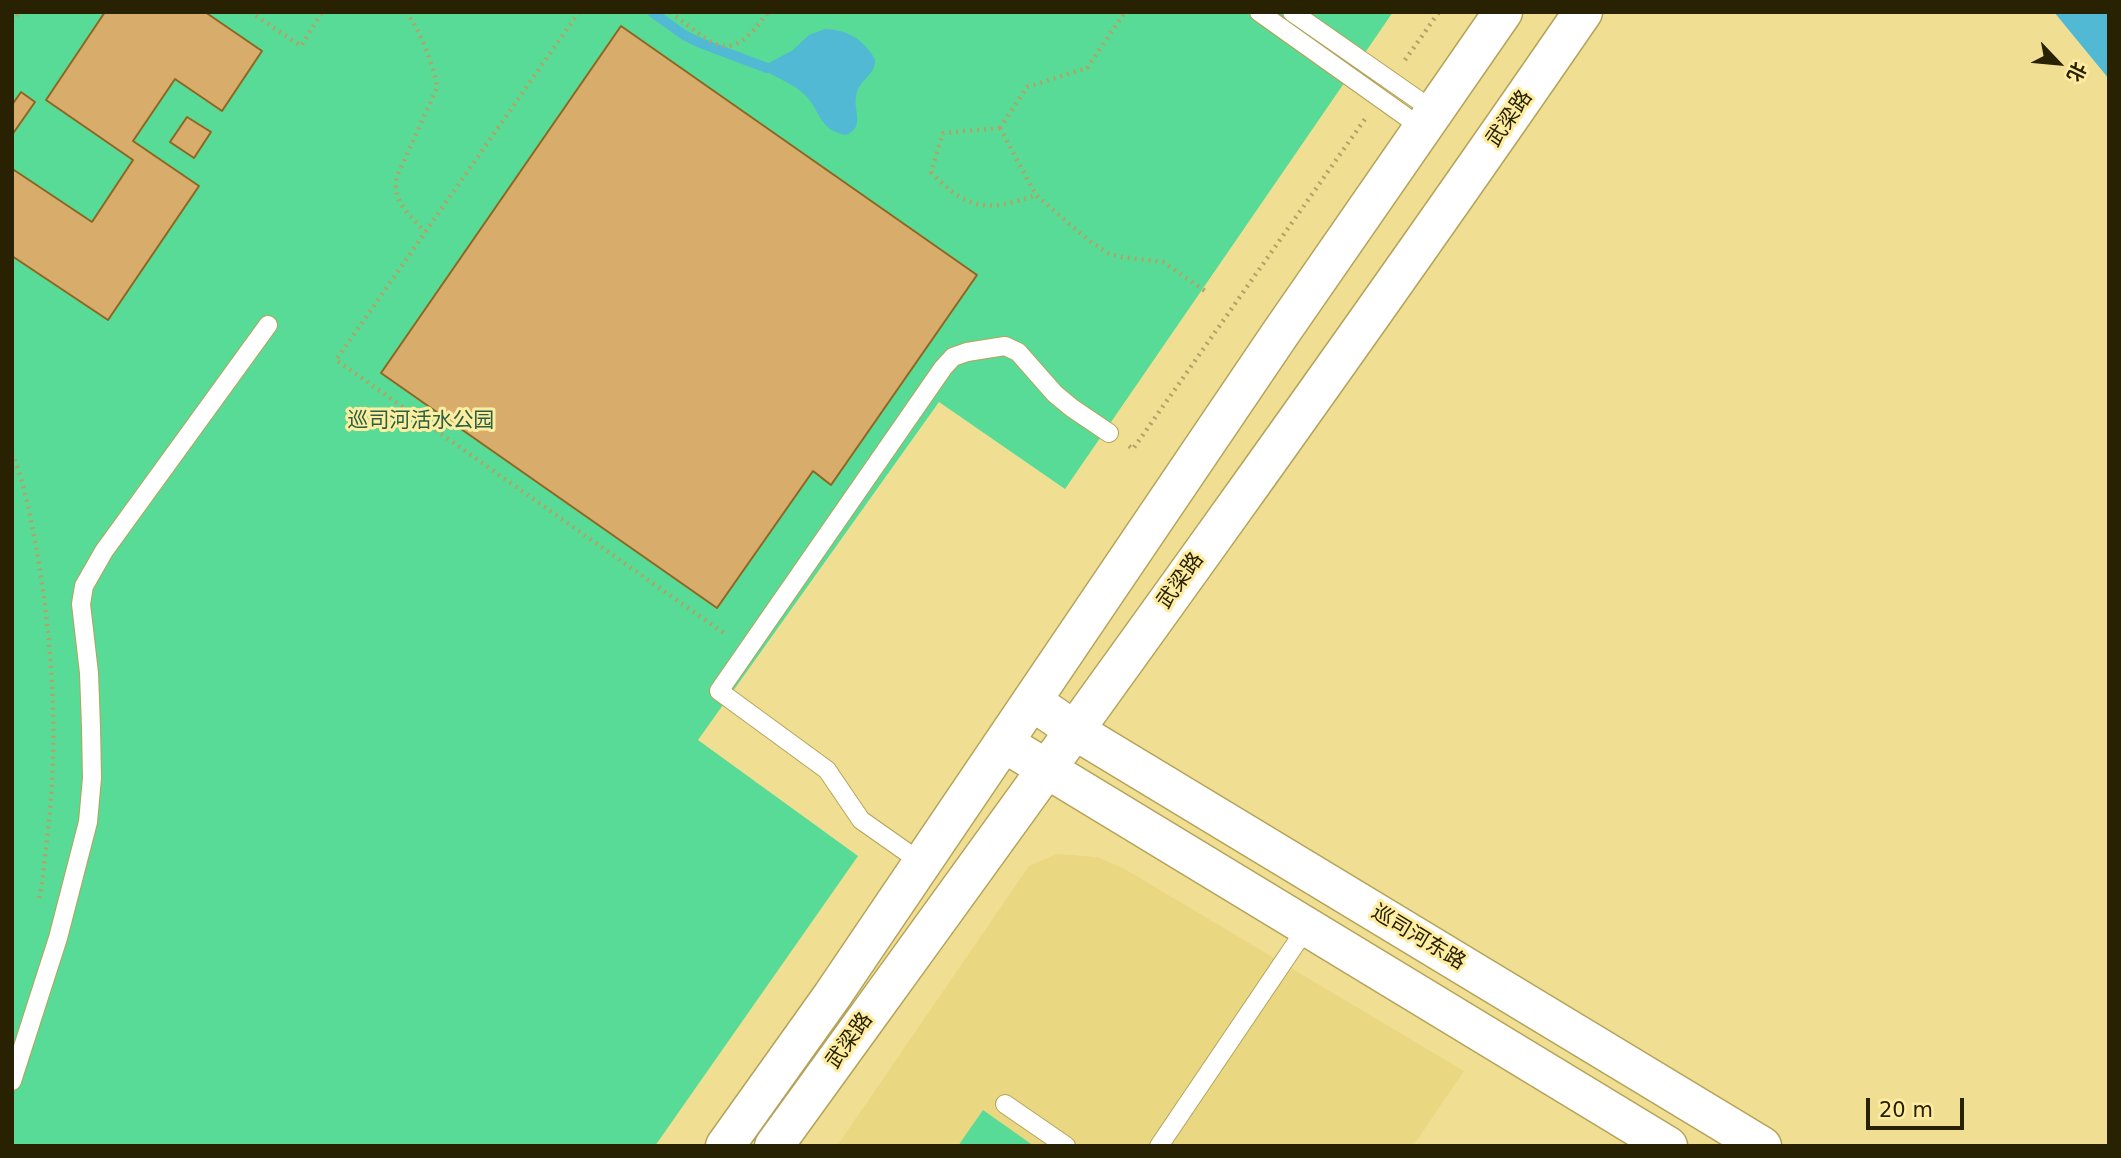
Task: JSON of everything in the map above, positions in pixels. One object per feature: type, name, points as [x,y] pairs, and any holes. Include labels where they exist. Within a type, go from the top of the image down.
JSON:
[{"type":"main road","name":"武梁路","points":[[725,1146],[922,863],[1272,345],[1503,12]]},
{"type":"main road","name":"武梁路","points":[[774,1146],[1449,207],[1583,12]]},
{"type":"main road","name":"巡司河东路","points":[[1032,701],[1074,730],[1762,1146]]},
{"type":"main road","points":[[1004,743],[1668,1146]]},
{"type":"lane","points":[[1259,12],[1380,98],[1428,120]]},
{"type":"lane","points":[[1292,12],[1391,82],[1428,120]]},
{"type":"lane","points":[[12,1081],[54,951],[88,822],[92,778],[89,673],[81,604],[84,586],[104,551],[268,324]]},
{"type":"lane","points":[[922,863],[861,820],[827,770],[719,691],[953,357],[1005,346],[1018,352],[1055,394],[1109,433]]},
{"type":"lane","points":[[1159,1146],[1307,928]]},
{"type":"lane","points":[[1005,1104],[1066,1146]]},
{"type":"path","points":[[12,21],[20,12]]},
{"type":"path","points":[[250,12],[302,46],[322,12]]},
{"type":"path","points":[[406,12],[423,46],[437,88],[397,176],[394,190],[399,203],[425,232]]},
{"type":"path","points":[[579,12],[336,360],[725,634],[732,623]]},
{"type":"path","points":[[670,12],[708,39],[726,47],[742,42],[768,12]]},
{"type":"path","points":[[1037,195],[995,207],[981,205],[956,195],[931,173],[943,134],[1000,128],[1027,88],[1087,68],[1125,12]]},
{"type":"path","points":[[1391,82],[1439,12]]},
{"type":"path","points":[[1109,433],[1132,449],[1380,98]]},
{"type":"path","points":[[1000,128],[1037,195],[1088,240],[1108,253],[1121,257],[1163,262],[1208,293]]},
{"type":"path","points":[[12,453],[26,499],[43,589],[51,686],[54,761],[37,906]]},
{"type":"shaded area","points":[[1057,854],[1097,857],[1123,868],[1464,1071],[1413,1146],[837,1146],[1029,866]]},
{"type":"green space","name":"巡司河活水公园","points":[[12,12],[1393,12],[1065,489],[939,402],[698,740],[858,856],[655,1146],[12,1146]]},
{"type":"green space","points":[[983,1110],[1034,1146],[958,1146]]},
{"type":"water","points":[[2054,12],[2109,12],[2109,79]]},
{"type":"water","points":[[825,29],[841,31],[854,37],[875,59],[871,73],[857,92],[856,127],[846,135],[830,129],[800,90],[767,72],[767,64],[793,50],[809,35]]},
{"type":"building","points":[[105,12],[205,12],[262,51],[222,111],[175,79],[133,141],[199,186],[108,320],[12,256],[14,170],[92,222],[133,160],[46,100]]},
{"type":"building","points":[[621,26],[977,275],[831,485],[813,471],[717,608],[381,373]]},
{"type":"building","points":[[21,92],[35,102],[12,135],[12,105]]},
{"type":"building","points":[[187,117],[211,132],[194,158],[170,142]]},
{"type":"waterway","points":[[652,12],[698,42],[767,68]]}]
